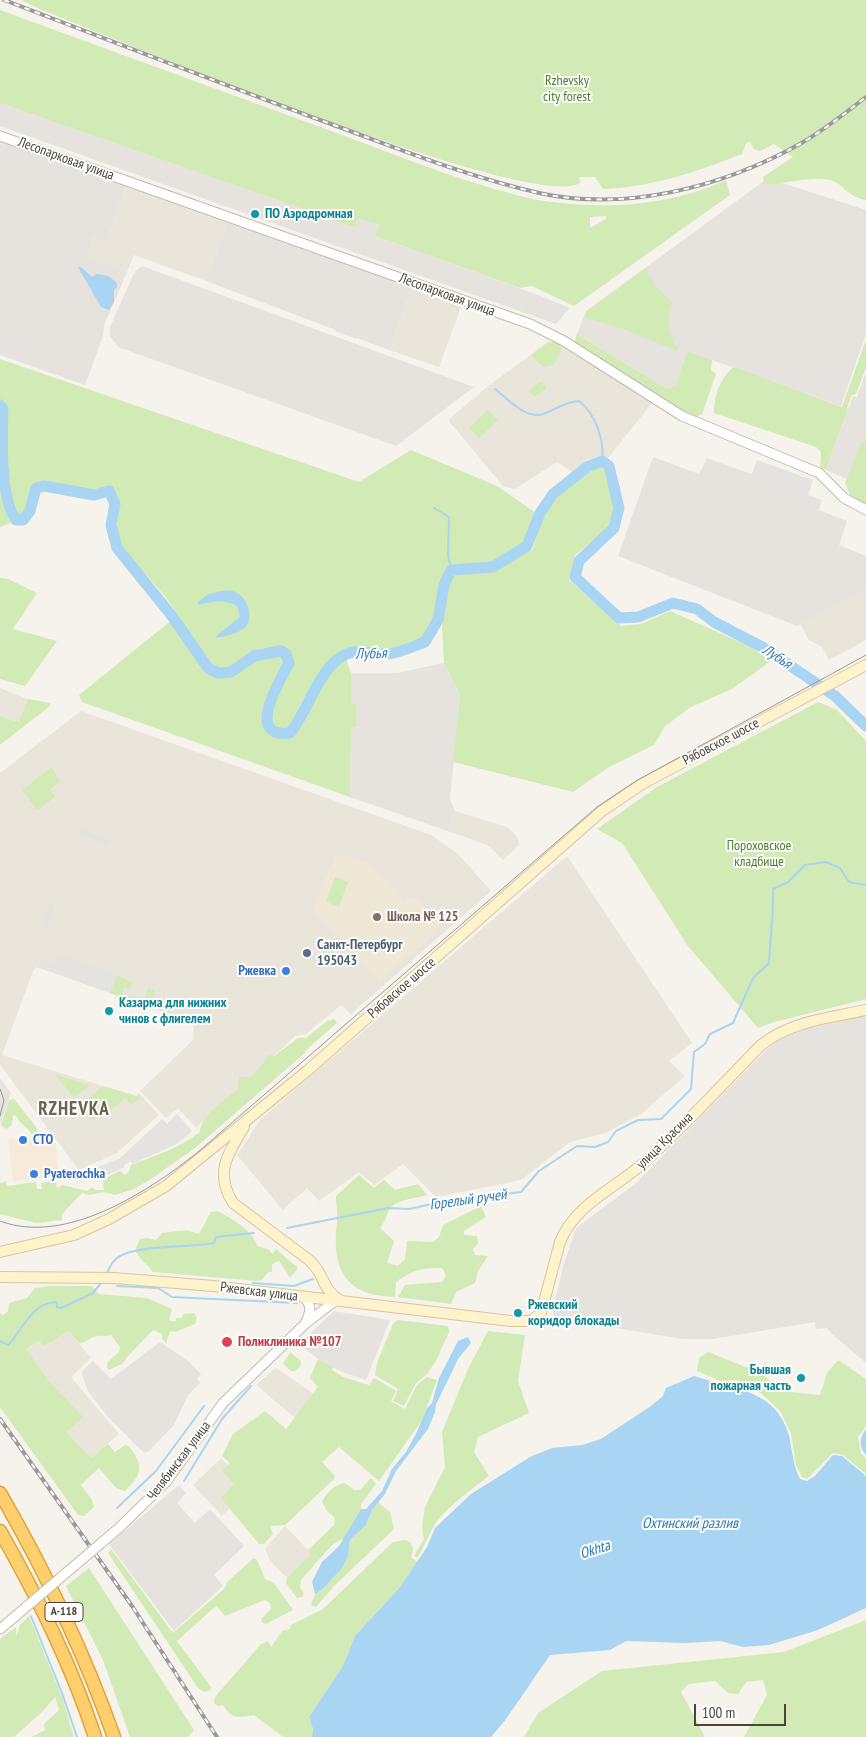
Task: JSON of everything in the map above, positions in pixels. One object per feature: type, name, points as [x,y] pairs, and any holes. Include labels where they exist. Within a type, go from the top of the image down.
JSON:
[{"type":"highway","name":"А-118","points":[[0,1493],[62,1609],[101,1700],[114,1737]]},
{"type":"highway","name":"А-118","points":[[0,1531],[38,1599],[67,1660],[95,1737]]},
{"type":"main road","name":"Рябовское шоссе","points":[[0,1252],[50,1241],[89,1228],[143,1201],[166,1186],[253,1116],[602,811],[642,784],[866,665]]},
{"type":"main road","name":"улица Красина","points":[[517,1322],[532,1321],[541,1313],[560,1242],[570,1222],[588,1205],[649,1159],[761,1045],[783,1030],[866,1010]]},
{"type":"main road","points":[[253,1116],[238,1136],[223,1168],[224,1186],[233,1202],[314,1264],[328,1292],[339,1301]]},
{"type":"main road","name":"Ржевская улица","points":[[0,1277],[114,1278],[213,1286],[517,1322]]},
{"type":"street","name":"Лесопарковая улица","points":[[0,136],[530,324],[564,341],[682,416],[819,473],[844,498],[866,510]]},
{"type":"street","points":[[304,1297],[311,1313],[305,1324]]},
{"type":"street","name":"Челябинская улица","points":[[0,1630],[149,1501],[166,1482],[223,1403],[305,1324],[339,1301]]},
{"type":"shaded area","points":[[0,103],[354,227],[358,217],[379,225],[375,236],[570,308],[556,324],[0,126]]},
{"type":"shaded area","points":[[0,141],[126,185],[107,241],[94,237],[87,258],[127,272],[105,323],[102,339],[85,385],[0,355]]},
{"type":"shaded area","points":[[773,180],[866,210],[866,334],[841,406],[687,351],[676,385],[667,389],[577,334],[586,311],[764,181]]},
{"type":"shaded area","points":[[126,185],[228,222],[206,281],[134,255],[127,272],[87,258],[94,237],[107,241]]},
{"type":"shaded area","points":[[228,222],[413,286],[389,350],[206,281]]},
{"type":"shaded area","points":[[142,266],[474,387],[396,446],[118,347],[110,336],[110,327],[135,271]]},
{"type":"shaded area","points":[[412,289],[461,307],[439,367],[389,350]]},
{"type":"shaded area","points":[[338,323],[359,331],[356,339],[335,331]]},
{"type":"shaded area","points":[[548,342],[558,342],[652,403],[608,458],[597,457],[573,472],[557,462],[515,489],[503,486],[448,420],[487,387]]},
{"type":"shaded area","points":[[866,371],[866,443],[862,442],[847,479],[826,470],[853,396],[857,397]]},
{"type":"shaded area","points":[[653,457],[699,474],[707,458],[822,500],[819,510],[847,521],[839,545],[866,556],[866,589],[797,626],[618,556]]},
{"type":"shaded area","points":[[757,460],[813,480],[807,499],[750,479]]},
{"type":"shaded area","points":[[866,589],[866,640],[829,660],[822,647],[809,640],[800,624]]},
{"type":"shaded area","points":[[444,663],[460,696],[450,799],[455,811],[448,831],[350,797],[351,727],[356,726],[357,705],[351,704],[351,673],[397,673]]},
{"type":"shaded area","points":[[0,688],[28,699],[20,722],[0,716]]},
{"type":"shaded area","points":[[81,711],[431,835],[458,854],[491,891],[351,1014],[341,1005],[306,1034],[295,1036],[196,1128],[178,1108],[166,1118],[140,1091],[193,1040],[194,1023],[37,967],[33,971],[2,1055],[136,1096],[139,1093],[159,1115],[117,1153],[79,1170],[0,1065],[0,773]]},
{"type":"shaded area","points":[[455,811],[507,827],[517,836],[519,845],[503,860],[487,845],[448,831]]},
{"type":"shaded area","points":[[81,828],[110,840],[108,845],[76,831]]},
{"type":"shaded area","name":"Школа № 125","points":[[335,855],[369,862],[404,900],[409,896],[413,900],[416,897],[442,926],[379,982],[313,909]]},
{"type":"shaded area","points":[[567,856],[692,1043],[669,1061],[685,1076],[641,1114],[606,1133],[570,1142],[521,1180],[436,1197],[403,1164],[374,1185],[359,1172],[319,1201],[307,1188],[283,1210],[237,1155],[261,1119]]},
{"type":"shaded area","points":[[50,903],[55,905],[47,929],[42,925]]},
{"type":"shaded area","points":[[60,955],[117,975],[110,993],[37,967],[45,959],[57,963]]},
{"type":"shaded area","points":[[866,1016],[866,1363],[827,1328],[816,1329],[815,1322],[713,1339],[683,1339],[598,1325],[596,1321],[587,1324],[556,1319],[553,1309],[564,1263],[576,1228],[635,1184],[775,1041],[802,1029]]},
{"type":"shaded area","points":[[0,1078],[11,1093],[0,1124]]},
{"type":"shaded area","points":[[177,1114],[192,1131],[177,1144],[132,1164],[131,1161],[124,1165],[125,1167],[103,1177],[98,1167],[120,1158],[162,1119],[167,1124]]},
{"type":"shaded area","points":[[48,1135],[56,1144],[59,1176],[13,1181],[8,1139]]},
{"type":"shaded area","points":[[334,1311],[390,1320],[366,1380],[343,1372],[318,1359],[299,1344]]},
{"type":"shaded area","points":[[69,1331],[91,1358],[71,1377],[119,1434],[91,1458],[67,1432],[82,1417],[48,1380],[25,1350],[39,1341],[44,1346]]},
{"type":"shaded area","points":[[160,1342],[187,1360],[201,1374],[197,1379],[200,1383],[188,1395],[174,1425],[148,1452],[144,1453],[107,1416],[88,1391],[82,1375],[83,1370],[93,1361],[111,1379]]},
{"type":"shaded area","points":[[276,1368],[314,1394],[295,1418],[256,1385]]},
{"type":"shaded area","points":[[221,1458],[250,1489],[222,1516],[193,1485]]},
{"type":"shaded area","points":[[179,1485],[186,1493],[177,1503],[195,1523],[210,1509],[244,1546],[214,1575],[223,1586],[174,1631],[109,1544]]},
{"type":"shaded area","points":[[285,1526],[312,1554],[287,1578],[269,1559],[265,1549]]},
{"type":"green space","name":"Rzhevsky city forest","points":[[21,0],[866,0],[866,200],[860,199],[837,183],[827,179],[811,179],[771,185],[764,182],[763,177],[793,157],[774,144],[760,151],[754,149],[750,142],[746,143],[742,154],[708,167],[674,178],[621,188],[603,189],[595,177],[579,177],[580,183],[546,185],[486,173],[408,149],[231,85]]},
{"type":"green space","points":[[0,10],[439,171],[523,197],[586,205],[634,204],[681,196],[726,180],[730,195],[574,306],[532,286],[520,288],[375,236],[379,225],[358,218],[354,227],[0,103]],"holes":[[[606,216],[606,219],[590,228],[590,217]]]},
{"type":"green space","points":[[646,268],[653,283],[672,302],[669,327],[678,349],[677,351],[626,330],[585,317],[587,311]]},
{"type":"green space","points":[[577,334],[667,389],[676,385],[687,351],[712,360],[711,370],[716,374],[702,414],[694,418],[574,343]]},
{"type":"green space","points":[[866,340],[866,368],[856,394],[852,395],[826,470],[820,468],[821,452],[816,447],[714,413],[715,401],[722,381],[734,367],[842,407]]},
{"type":"green space","points":[[548,342],[558,342],[562,350],[553,365],[543,367],[531,355]]},
{"type":"green space","points":[[0,359],[359,482],[411,450],[497,486],[536,513],[523,542],[494,563],[447,566],[435,616],[422,639],[389,651],[353,648],[344,653],[351,673],[351,704],[357,704],[356,727],[351,727],[350,797],[82,702],[79,695],[178,615],[150,579],[122,549],[117,528],[117,500],[110,486],[94,491],[44,482],[34,485],[26,506],[19,516],[0,527]]},
{"type":"green space","points":[[541,381],[547,388],[534,397],[529,391]]},
{"type":"green space","points":[[488,410],[498,420],[479,438],[469,428]]},
{"type":"green space","points":[[862,441],[866,443],[866,504],[851,497],[845,483]]},
{"type":"green space","points":[[595,466],[606,467],[615,499],[613,519],[600,535],[575,555],[569,580],[621,626],[641,624],[670,611],[749,646],[771,661],[732,689],[691,707],[665,726],[654,745],[609,767],[573,792],[453,762],[460,696],[444,663],[442,626],[448,586],[454,573],[493,571],[533,549],[543,515],[557,496]]},
{"type":"green space","points":[[0,578],[8,579],[37,593],[13,629],[57,641],[25,686],[0,679]]},
{"type":"green space","points":[[28,699],[50,703],[50,706],[0,745],[0,716],[19,722]]},
{"type":"green space","name":"Пороховское кладбище","points":[[818,702],[837,710],[866,741],[866,999],[774,1022],[758,1028],[688,946],[622,843],[597,829],[657,787]]},
{"type":"green space","points":[[52,767],[60,782],[50,789],[55,797],[37,810],[22,790]]},
{"type":"green space","points":[[335,877],[348,882],[339,907],[326,902]]},
{"type":"green space","points":[[117,975],[133,983],[130,989],[124,987],[123,995],[145,999],[148,988],[155,990],[150,1008],[110,993]]},
{"type":"green space","points":[[334,1019],[337,1023],[305,1053],[195,1148],[134,1189],[115,1195],[104,1192],[89,1195],[82,1193],[62,1214],[62,1220],[36,1223],[0,1214],[0,1183],[6,1181],[7,1186],[36,1182],[37,1189],[42,1189],[41,1183],[55,1181],[57,1188],[63,1185],[87,1191],[92,1187],[96,1190],[104,1190],[103,1179],[120,1171],[125,1175],[128,1173],[131,1165],[158,1155],[192,1138],[200,1132],[204,1120],[209,1114],[238,1089],[239,1077],[251,1077],[264,1063],[268,1055],[274,1056],[298,1038],[306,1038],[327,1021]]},
{"type":"green space","points":[[55,1074],[90,1085],[74,1098]]},
{"type":"green space","points":[[103,1086],[140,1097],[131,1105],[125,1098],[110,1111],[107,1109],[92,1120],[80,1106]]},
{"type":"green space","points":[[14,1099],[37,1128],[38,1136],[33,1137],[16,1116],[13,1115],[12,1125],[6,1129],[1,1125],[9,1100]]},
{"type":"green space","points":[[359,1175],[374,1188],[384,1180],[395,1190],[418,1184],[427,1195],[395,1204],[389,1210],[380,1228],[394,1241],[387,1263],[398,1266],[405,1259],[407,1241],[433,1242],[439,1237],[443,1225],[481,1206],[486,1217],[464,1231],[464,1235],[477,1236],[478,1244],[473,1249],[475,1255],[488,1256],[478,1271],[475,1283],[456,1292],[451,1304],[398,1297],[405,1285],[442,1282],[446,1276],[442,1268],[418,1270],[402,1278],[396,1282],[395,1297],[368,1293],[349,1282],[343,1274],[337,1254],[336,1196]]},
{"type":"green space","points":[[218,1211],[247,1230],[252,1235],[257,1246],[268,1249],[272,1254],[276,1249],[298,1268],[290,1278],[279,1261],[272,1264],[272,1272],[268,1272],[262,1280],[257,1281],[153,1272],[135,1250],[140,1239],[156,1240],[162,1233],[186,1230],[199,1234],[211,1212]]},
{"type":"green space","points":[[49,1286],[92,1286],[99,1294],[147,1298],[172,1309],[169,1321],[176,1321],[176,1318],[181,1318],[184,1314],[194,1313],[197,1317],[195,1324],[175,1332],[170,1331],[166,1344],[162,1334],[153,1330],[122,1364],[109,1370],[107,1367],[108,1362],[119,1352],[120,1347],[111,1335],[96,1336],[79,1343],[69,1331],[44,1346],[39,1341],[26,1349],[48,1380],[83,1417],[67,1432],[91,1458],[108,1444],[115,1452],[125,1445],[132,1450],[139,1464],[136,1478],[125,1491],[116,1488],[99,1468],[81,1485],[92,1500],[94,1507],[84,1516],[78,1515],[0,1407],[0,1313],[3,1315],[8,1311],[9,1303],[27,1298],[35,1288]]},
{"type":"green space","points":[[398,1320],[448,1326],[449,1332],[436,1361],[427,1374],[416,1383],[404,1406],[393,1401],[398,1389],[375,1375],[377,1363],[393,1324]]},
{"type":"green space","points":[[488,1331],[525,1335],[518,1381],[529,1413],[478,1437],[474,1452],[489,1476],[444,1513],[432,1530],[417,1558],[414,1556],[424,1539],[422,1528],[425,1507],[445,1467],[442,1432],[468,1369]]},
{"type":"green space","points":[[290,1352],[301,1361],[300,1367],[295,1371],[291,1371],[283,1364]]},
{"type":"green space","points":[[708,1352],[763,1374],[780,1391],[820,1395],[827,1373],[838,1360],[866,1379],[866,1426],[858,1437],[861,1454],[866,1458],[866,1474],[843,1455],[833,1453],[807,1479],[802,1477],[796,1465],[791,1433],[780,1411],[763,1395],[738,1380],[721,1381],[697,1371],[699,1358]]},
{"type":"green space","points":[[318,1359],[334,1367],[332,1370],[343,1377],[369,1385],[374,1378],[396,1391],[391,1401],[405,1409],[417,1385],[427,1377],[437,1380],[422,1420],[379,1481],[339,1447],[322,1462],[335,1476],[333,1480],[285,1525],[270,1526],[273,1534],[264,1544],[259,1544],[221,1498],[234,1484],[222,1471],[230,1463],[222,1456],[233,1434],[265,1411],[286,1429],[318,1387],[310,1378]]},
{"type":"green space","points":[[370,1479],[376,1484],[361,1504],[361,1509],[344,1538],[332,1545],[301,1580],[300,1587],[304,1594],[302,1597],[297,1598],[286,1583],[287,1578],[311,1554],[308,1550],[334,1525],[335,1518],[327,1511],[322,1502],[324,1498],[337,1485],[345,1483],[354,1490],[360,1490]]},
{"type":"green space","points":[[378,1502],[390,1512],[394,1529],[334,1586],[316,1607],[311,1605],[315,1594],[324,1588],[342,1568],[348,1556],[350,1540],[366,1525],[372,1510]]},
{"type":"green space","points":[[406,1540],[411,1543],[413,1550],[411,1557],[417,1562],[400,1587],[355,1636],[343,1666],[309,1717],[313,1729],[312,1737],[283,1737],[254,1715],[244,1717],[232,1715],[223,1705],[218,1706],[214,1703],[215,1697],[261,1644],[268,1641],[271,1647],[282,1631],[290,1629],[291,1625],[323,1609],[393,1542]]},
{"type":"green space","points":[[111,1549],[173,1633],[224,1589],[227,1582],[254,1558],[257,1560],[265,1579],[274,1583],[293,1610],[266,1624],[262,1623],[261,1619],[271,1609],[270,1603],[265,1600],[225,1616],[216,1606],[177,1641],[211,1687],[211,1690],[204,1692],[198,1688],[108,1553]]},
{"type":"green space","points":[[89,1568],[194,1730],[188,1737],[130,1737],[103,1660],[66,1586]]},
{"type":"green space","points":[[29,1616],[62,1697],[74,1737],[32,1737],[45,1730],[44,1724],[59,1710],[55,1697],[43,1711],[14,1737],[0,1737],[0,1639],[16,1627],[16,1637],[20,1625]]},
{"type":"green space","points":[[866,1620],[866,1737],[744,1737],[767,1695],[763,1680],[746,1682],[738,1694],[728,1693],[715,1681],[689,1684],[681,1692],[705,1737],[524,1737],[538,1713],[602,1671],[784,1652]]},
{"type":"water","points":[[78,267],[81,267],[92,277],[97,274],[108,276],[116,282],[114,302],[109,310],[101,307]]},
{"type":"water","points":[[220,591],[231,591],[243,598],[249,610],[249,616],[245,627],[240,631],[217,638],[215,637],[240,617],[237,606],[223,602],[199,605],[197,603],[207,595]]},
{"type":"water","points":[[468,1337],[471,1343],[458,1359],[436,1404],[428,1429],[396,1471],[385,1494],[372,1510],[366,1525],[350,1540],[348,1556],[342,1568],[324,1588],[315,1594],[312,1582],[322,1562],[339,1546],[361,1509],[366,1509],[382,1491],[392,1469],[406,1452],[427,1408],[432,1403],[439,1378],[458,1341]]},
{"type":"water","name":"Охтинский разлив","points":[[694,1376],[747,1391],[770,1404],[779,1414],[786,1427],[800,1479],[807,1481],[815,1476],[833,1455],[842,1456],[866,1476],[866,1608],[818,1630],[769,1645],[743,1647],[720,1641],[685,1643],[626,1641],[610,1650],[550,1655],[506,1719],[491,1737],[312,1737],[313,1729],[309,1717],[343,1666],[355,1636],[400,1587],[427,1547],[435,1528],[471,1494],[530,1457],[552,1448],[582,1445],[601,1439],[651,1406],[663,1396],[666,1388]]},
{"type":"water","points":[[866,1429],[866,1455],[861,1442],[862,1435]]},
{"type":"waterway","points":[[495,389],[519,408],[532,414],[539,415],[579,401],[590,413],[598,428],[603,453],[602,461]]},
{"type":"waterway","name":"Лубья","points":[[0,405],[3,409],[2,452],[7,498],[16,520],[23,520],[30,511],[36,488],[44,486],[94,495],[109,491],[115,504],[111,525],[117,548],[172,616],[208,668],[218,673],[231,672],[254,656],[281,651],[286,654],[289,663],[273,694],[267,718],[269,727],[276,732],[290,733],[324,674],[342,656],[353,652],[393,653],[425,642],[438,620],[444,585],[451,570],[493,567],[527,546],[540,513],[553,494],[587,467],[602,461],[609,466],[619,508],[614,528],[579,561],[575,577],[619,618],[638,617],[673,603],[697,609],[714,622],[764,648],[835,696],[866,726]]},
{"type":"waterway","points":[[434,508],[449,517],[448,554],[451,570]]},
{"type":"waterway","name":"Горелый ручей","points":[[287,1228],[388,1208],[409,1209],[441,1202],[521,1192],[539,1171],[577,1146],[595,1147],[608,1142],[616,1131],[638,1120],[661,1119],[691,1089],[694,1052],[705,1044],[710,1034],[733,1023],[753,978],[769,963],[773,889],[788,882],[805,865],[826,862],[840,868],[849,882],[866,885]]},
{"type":"waterway","name":"Горелый ручей","points":[[107,1273],[115,1260],[133,1251],[162,1247],[204,1245],[214,1243],[216,1237],[254,1233]]},
{"type":"waterway","points":[[253,1283],[294,1286],[313,1279]]},
{"type":"waterway","name":"Горелый ручей","points":[[0,1341],[8,1345],[40,1307],[47,1303],[56,1302],[57,1307],[61,1308],[93,1293],[102,1282]]},
{"type":"waterway","points":[[117,1286],[158,1288],[172,1297],[297,1303]]},
{"type":"waterway","points":[[184,1481],[222,1419],[251,1386]]},
{"type":"waterway","points":[[117,1508],[156,1471],[204,1406]]},
{"type":"waterway","points":[[31,1616],[62,1693],[77,1737]]},
{"type":"tram line","points":[[0,1221],[25,1227],[51,1226],[78,1221],[105,1211],[155,1183],[198,1152],[597,807],[636,781],[866,655]]},
{"type":"tram line","points":[[0,1089],[4,1100],[0,1116]]},
{"type":"railway","points":[[4,0],[428,160],[511,186],[572,198],[639,197],[673,192],[706,184],[769,160],[798,145],[866,97]]},
{"type":"railway","points":[[0,1419],[132,1606],[217,1737]]},
{"type":"place","name":"ПО Аэродромная","points":[[255,214]]},
{"type":"place","name":"Школа № 125","points":[[377,917]]},
{"type":"place","name":"Санкт-Петербург 195043","points":[[307,953]]},
{"type":"place","name":"Ржевка","points":[[286,971]]},
{"type":"place","name":"Казарма для нижних чинов с флигелем","points":[[109,1011]]},
{"type":"place","name":"СТО","points":[[23,1140]]},
{"type":"place","name":"Pyaterochka","points":[[34,1174]]},
{"type":"place","name":"Ржевский коридор блокады","points":[[518,1313]]},
{"type":"place","name":"Поликлиника №107","points":[[227,1342]]},
{"type":"place","name":"Бывшая пожарная часть","points":[[801,1378]]},
{"type":"district","name":"RZHEVKA","points":[[74,1110]]},
{"type":"water label","name":"Okhta","points":[[595,1550]]}]
